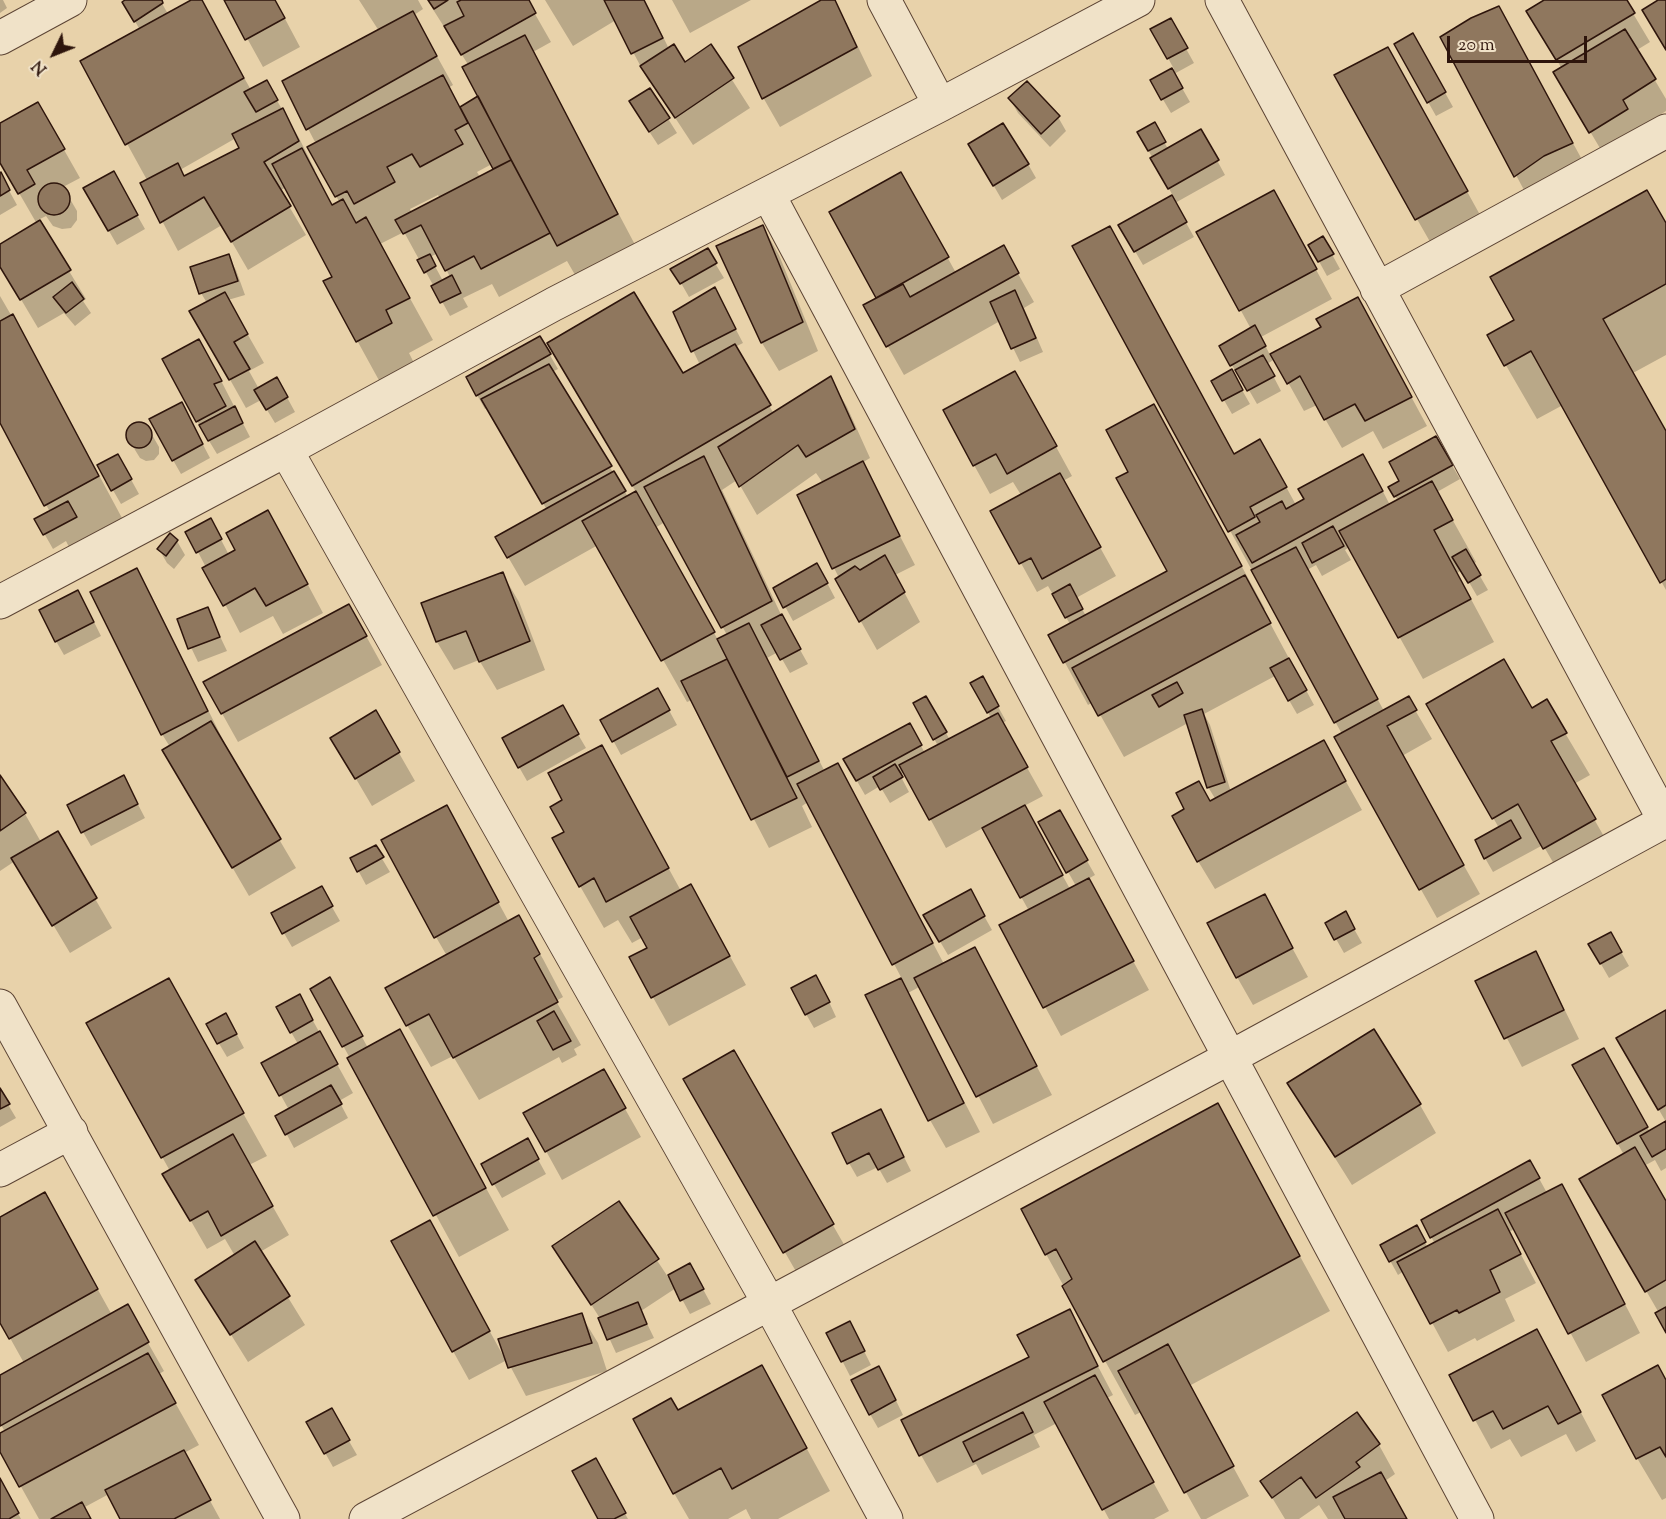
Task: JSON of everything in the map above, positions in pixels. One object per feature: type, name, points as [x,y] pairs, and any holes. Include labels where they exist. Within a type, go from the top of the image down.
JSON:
[{"type":"street","points":[[0,38],[70,0]]},
{"type":"street","points":[[884,0],[940,105]]},
{"type":"street","points":[[0,602],[554,304],[1138,0]]},
{"type":"street","points":[[366,1519],[1666,822],[1222,0]]},
{"type":"street","points":[[1377,289],[1666,131]]},
{"type":"street","points":[[768,194],[1477,1519]]},
{"type":"street","points":[[286,450],[769,1303],[886,1519]]},
{"type":"street","points":[[0,1006],[283,1519]]},
{"type":"street","points":[[0,1170],[71,1132]]},
{"type":"building","points":[[125,0],[162,0],[163,3],[134,22],[122,2]]},
{"type":"building","points":[[191,0],[202,0],[244,78],[125,145],[80,61]]},
{"type":"building","points":[[224,0],[275,0],[285,18],[245,40]]},
{"type":"building","points":[[428,0],[448,0],[434,9]]},
{"type":"building","points":[[461,0],[529,0],[536,13],[461,55],[444,26],[464,16],[457,2]]},
{"type":"building","points":[[604,0],[644,0],[663,38],[631,54]]},
{"type":"building","points":[[821,0],[835,0],[857,47],[762,99],[738,47]]},
{"type":"building","points":[[1544,0],[1627,0],[1635,13],[1556,60],[1526,11]]},
{"type":"building","points":[[1658,0],[1666,0],[1666,50],[1642,10]]},
{"type":"building","points":[[1499,6],[1573,143],[1544,156],[1514,177],[1440,37],[1471,18]]},
{"type":"building","points":[[413,11],[437,56],[306,130],[282,81]]},
{"type":"building","points":[[1171,18],[1188,48],[1167,59],[1150,29]]},
{"type":"building","points":[[1625,29],[1656,79],[1623,100],[1628,109],[1589,133],[1553,72]]},
{"type":"building","points":[[1413,33],[1446,92],[1427,103],[1394,44]]},
{"type":"building","points":[[525,35],[618,214],[557,246],[462,67]]},
{"type":"building","points":[[674,44],[685,62],[711,44],[734,78],[675,118],[640,66]]},
{"type":"building","points":[[1388,47],[1468,191],[1415,220],[1334,75]]},
{"type":"building","points":[[1172,68],[1183,88],[1161,100],[1150,80]]},
{"type":"building","points":[[443,75],[468,123],[455,130],[463,144],[420,167],[412,154],[387,167],[395,182],[354,204],[347,191],[335,197],[307,147]]},
{"type":"building","points":[[267,80],[278,100],[256,112],[244,92]]},
{"type":"building","points":[[1027,81],[1060,116],[1041,134],[1008,98]]},
{"type":"building","points":[[650,88],[670,118],[649,132],[629,101]]},
{"type":"building","points":[[478,96],[511,160],[493,169],[460,107]]},
{"type":"building","points":[[38,102],[65,149],[27,170],[35,184],[18,194],[0,163],[0,123]]},
{"type":"building","points":[[283,108],[299,141],[264,162],[291,206],[231,242],[204,197],[160,223],[140,183],[178,163],[184,176],[239,148],[232,134]]},
{"type":"building","points":[[1155,122],[1166,142],[1148,151],[1137,132]]},
{"type":"building","points":[[1003,123],[1029,164],[993,186],[968,144]]},
{"type":"building","points":[[1201,129],[1219,160],[1168,189],[1150,158]]},
{"type":"building","points":[[302,148],[332,205],[343,199],[356,223],[366,217],[410,298],[386,310],[392,323],[356,342],[323,281],[332,277],[272,164]]},
{"type":"building","points":[[511,160],[550,233],[481,269],[474,256],[445,271],[421,225],[403,234],[395,220]]},
{"type":"building","points":[[114,171],[138,215],[108,231],[83,188]]},
{"type":"building","points":[[901,172],[949,257],[876,298],[829,212]]},
{"type":"building","points":[[0,173],[10,190],[0,196]]},
{"type":"building","points":[[54,183],[65,188],[70,199],[65,210],[54,215],[43,210],[38,199],[43,188]]},
{"type":"building","points":[[1274,190],[1317,269],[1239,311],[1196,232]]},
{"type":"building","points":[[1647,190],[1666,223],[1666,284],[1603,319],[1666,431],[1666,579],[1660,583],[1531,351],[1504,366],[1487,335],[1514,320],[1490,277]]},
{"type":"building","points":[[1172,195],[1187,222],[1134,252],[1118,225]]},
{"type":"building","points":[[40,220],[71,270],[20,300],[0,267],[0,244]]},
{"type":"building","points":[[763,225],[803,322],[761,343],[716,246]]},
{"type":"building","points":[[1110,226],[1234,454],[1260,439],[1287,487],[1250,507],[1255,517],[1228,532],[1072,246]]},
{"type":"building","points":[[1323,236],[1334,254],[1318,262],[1308,245]]},
{"type":"building","points":[[1004,245],[1019,273],[886,347],[863,305],[903,284],[910,297]]},
{"type":"building","points":[[708,248],[717,263],[680,284],[670,269]]},
{"type":"building","points":[[229,254],[238,281],[199,294],[190,267]]},
{"type":"building","points":[[430,254],[436,266],[424,273],[417,260]]},
{"type":"building","points":[[452,275],[461,293],[440,303],[431,286]]},
{"type":"building","points":[[72,282],[84,299],[66,313],[53,297]]},
{"type":"building","points":[[715,287],[736,329],[691,352],[673,312]]},
{"type":"building","points":[[1015,290],[1036,338],[1011,349],[990,302]]},
{"type":"building","points":[[225,292],[248,334],[234,342],[250,369],[229,380],[189,311]]},
{"type":"building","points":[[634,292],[683,373],[735,344],[771,405],[632,486],[547,343]]},
{"type":"building","points":[[1358,297],[1412,397],[1365,421],[1355,404],[1324,420],[1300,376],[1287,384],[1270,354],[1321,327],[1316,319]]},
{"type":"building","points":[[13,314],[99,476],[44,506],[0,423],[0,321]]},
{"type":"building","points":[[1255,325],[1266,346],[1230,366],[1219,346]]},
{"type":"building","points":[[540,336],[551,354],[476,396],[466,377]]},
{"type":"building","points":[[199,339],[222,381],[214,384],[226,406],[196,422],[162,359]]},
{"type":"building","points":[[1263,355],[1275,376],[1247,391],[1235,370]]},
{"type":"building","points":[[549,364],[612,466],[542,504],[481,399]]},
{"type":"building","points":[[1232,369],[1243,390],[1222,401],[1211,381]]},
{"type":"building","points":[[1015,371],[1057,446],[1007,474],[996,454],[973,466],[943,410]]},
{"type":"building","points":[[831,376],[855,429],[806,457],[798,445],[739,487],[718,447]]},
{"type":"building","points":[[277,377],[288,397],[266,410],[254,390]]},
{"type":"building","points":[[182,402],[203,444],[172,461],[149,419]]},
{"type":"building","points":[[1154,404],[1242,566],[1063,663],[1048,635],[1167,571],[1116,478],[1128,472],[1106,430]]},
{"type":"building","points":[[235,406],[243,423],[208,441],[199,425]]},
{"type":"building","points":[[139,422],[148,426],[152,435],[148,444],[139,448],[130,444],[126,435],[130,426]]},
{"type":"building","points":[[1436,436],[1453,465],[1394,497],[1388,487],[1399,481],[1389,462]]},
{"type":"building","points":[[118,454],[132,479],[111,491],[97,465]]},
{"type":"building","points":[[1363,454],[1383,491],[1252,563],[1236,535],[1260,522],[1256,515],[1282,501],[1286,509],[1304,499],[1298,489]]},
{"type":"building","points":[[704,456],[772,601],[721,628],[644,487]]},
{"type":"building","points":[[863,461],[900,536],[832,569],[797,495]]},
{"type":"building","points":[[614,471],[626,491],[507,558],[495,537]]},
{"type":"building","points":[[1060,473],[1101,547],[1042,579],[1031,558],[1019,564],[990,511]]},
{"type":"building","points":[[1432,481],[1453,520],[1434,530],[1471,599],[1398,638],[1339,531]]},
{"type":"building","points":[[636,491],[715,632],[661,661],[582,521]]},
{"type":"building","points":[[68,501],[77,517],[43,535],[34,519]]},
{"type":"building","points":[[268,510],[308,584],[266,606],[255,588],[223,606],[202,568],[235,550],[226,533]]},
{"type":"building","points":[[211,518],[222,539],[196,553],[185,532]]},
{"type":"building","points":[[1333,526],[1344,546],[1312,563],[1302,543]]},
{"type":"building","points":[[170,533],[178,540],[166,556],[157,549]]},
{"type":"building","points":[[1296,547],[1378,699],[1334,723],[1251,570]]},
{"type":"building","points":[[1466,549],[1481,575],[1468,583],[1452,557]]},
{"type":"building","points":[[885,555],[905,592],[859,622],[835,579],[855,566],[860,570]]},
{"type":"building","points":[[817,563],[828,583],[783,608],[773,588]]},
{"type":"building","points":[[137,568],[208,711],[161,735],[90,592]]},
{"type":"building","points":[[503,572],[530,641],[479,662],[466,631],[436,642],[421,603]]},
{"type":"building","points":[[1245,575],[1271,623],[1098,716],[1072,668]]},
{"type":"building","points":[[1070,584],[1083,609],[1065,618],[1052,594]]},
{"type":"building","points":[[78,590],[94,622],[55,642],[39,610]]},
{"type":"building","points":[[349,604],[367,636],[221,714],[203,682]]},
{"type":"building","points":[[208,607],[220,637],[188,649],[177,619]]},
{"type":"building","points":[[782,614],[801,649],[780,660],[761,625]]},
{"type":"building","points":[[749,623],[819,761],[787,777],[717,639]]},
{"type":"building","points":[[1289,658],[1307,690],[1288,701],[1270,668]]},
{"type":"building","points":[[727,659],[797,798],[751,820],[681,681]]},
{"type":"building","points":[[1504,659],[1532,708],[1547,699],[1567,733],[1551,741],[1596,819],[1543,849],[1518,804],[1492,819],[1426,704]]},
{"type":"building","points":[[983,676],[999,706],[987,713],[970,683]]},
{"type":"building","points":[[1177,682],[1183,693],[1159,707],[1152,695]]},
{"type":"building","points":[[658,688],[670,710],[612,742],[600,720]]},
{"type":"building","points":[[926,696],[947,732],[933,740],[913,703]]},
{"type":"building","points":[[1409,696],[1417,710],[1387,726],[1464,865],[1419,890],[1334,737]]},
{"type":"building","points":[[563,705],[579,734],[518,768],[502,738]]},
{"type":"building","points":[[1202,709],[1225,782],[1207,788],[1184,715]]},
{"type":"building","points":[[376,710],[400,752],[355,779],[330,738]]},
{"type":"building","points":[[998,713],[1028,767],[929,820],[899,765]]},
{"type":"building","points":[[211,721],[281,839],[232,868],[162,750]]},
{"type":"building","points":[[910,723],[922,745],[856,781],[843,759]]},
{"type":"building","points":[[1324,740],[1346,781],[1197,862],[1172,816],[1184,809],[1176,793],[1199,781],[1210,801]]},
{"type":"building","points":[[602,745],[669,868],[606,902],[594,878],[579,887],[552,838],[564,832],[550,807],[562,800],[548,773]]},
{"type":"building","points":[[838,763],[933,943],[892,965],[797,784]]},
{"type":"building","points":[[895,764],[903,777],[880,790],[873,777]]},
{"type":"building","points":[[0,775],[26,813],[0,831]]},
{"type":"building","points":[[124,775],[138,804],[81,833],[67,805]]},
{"type":"building","points":[[447,805],[499,902],[434,938],[381,840]]},
{"type":"building","points":[[1025,805],[1063,875],[1020,898],[982,828]]},
{"type":"building","points":[[1060,810],[1088,860],[1066,873],[1038,822]]},
{"type":"building","points":[[1511,820],[1521,838],[1484,859],[1475,840]]},
{"type":"building","points":[[58,831],[97,898],[52,926],[11,858]]},
{"type":"building","points":[[376,845],[384,857],[357,872],[350,858]]},
{"type":"building","points":[[1089,878],[1134,961],[1043,1008],[999,925]]},
{"type":"building","points":[[691,884],[730,956],[651,998],[629,957],[647,948],[630,917]]},
{"type":"building","points":[[322,886],[333,906],[282,934],[271,913]]},
{"type":"building","points":[[971,889],[985,916],[939,942],[923,915]]},
{"type":"building","points":[[1265,894],[1293,948],[1236,978],[1207,923]]},
{"type":"building","points":[[1346,911],[1355,929],[1334,940],[1325,923]]},
{"type":"building","points":[[519,915],[540,954],[534,958],[558,1002],[453,1058],[429,1014],[406,1026],[385,988]]},
{"type":"building","points":[[1611,932],[1622,952],[1600,964],[1588,944]]},
{"type":"building","points":[[975,947],[1037,1066],[976,1097],[914,978]]},
{"type":"building","points":[[1536,951],[1564,1010],[1504,1039],[1475,981]]},
{"type":"building","points":[[816,975],[830,1002],[805,1015],[791,988]]},
{"type":"building","points":[[330,977],[363,1036],[342,1047],[310,989]]},
{"type":"building","points":[[169,978],[244,1113],[161,1158],[86,1023]]},
{"type":"building","points":[[901,978],[964,1103],[928,1121],[865,995]]},
{"type":"building","points":[[300,994],[313,1020],[290,1033],[276,1007]]},
{"type":"building","points":[[1666,1010],[1666,1105],[1658,1110],[1616,1038]]},
{"type":"building","points":[[554,1011],[571,1041],[553,1050],[537,1021]]},
{"type":"building","points":[[226,1013],[237,1034],[217,1044],[206,1024]]},
{"type":"building","points":[[400,1029],[486,1188],[433,1216],[347,1058]]},
{"type":"building","points":[[1374,1029],[1421,1104],[1335,1157],[1287,1083]]},
{"type":"building","points":[[320,1031],[338,1064],[279,1096],[261,1063]]},
{"type":"building","points":[[1604,1048],[1648,1127],[1617,1144],[1572,1065]]},
{"type":"building","points":[[734,1050],[834,1224],[783,1253],[683,1079]]},
{"type":"building","points":[[604,1069],[626,1108],[545,1152],[523,1113]]},
{"type":"building","points":[[331,1085],[342,1104],[285,1135],[275,1116]]},
{"type":"building","points":[[0,1088],[10,1104],[0,1109]]},
{"type":"building","points":[[1218,1103],[1300,1256],[1103,1362],[1062,1286],[1072,1279],[1056,1249],[1045,1255],[1021,1209]]},
{"type":"building","points":[[881,1109],[904,1157],[878,1170],[869,1153],[847,1164],[832,1133]]},
{"type":"building","points":[[1666,1121],[1666,1149],[1652,1157],[1640,1136]]},
{"type":"building","points":[[233,1134],[273,1206],[221,1236],[208,1211],[190,1221],[162,1174]]},
{"type":"building","points":[[528,1138],[539,1159],[492,1185],[481,1164]]},
{"type":"building","points":[[1635,1147],[1666,1201],[1666,1280],[1645,1292],[1579,1179]]},
{"type":"building","points":[[1530,1160],[1540,1178],[1430,1238],[1421,1220]]},
{"type":"building","points":[[1562,1184],[1625,1304],[1568,1334],[1505,1213]]},
{"type":"building","points":[[45,1192],[98,1289],[9,1339],[0,1323],[0,1217]]},
{"type":"building","points":[[619,1201],[659,1259],[591,1305],[552,1246]]},
{"type":"building","points":[[1498,1209],[1521,1254],[1490,1270],[1500,1292],[1459,1313],[1457,1310],[1430,1324],[1397,1262]]},
{"type":"building","points":[[430,1220],[490,1331],[452,1352],[391,1241]]},
{"type":"building","points":[[1417,1225],[1426,1242],[1389,1262],[1380,1245]]},
{"type":"building","points":[[255,1241],[290,1296],[230,1335],[195,1280]]},
{"type":"building","points":[[690,1263],[704,1289],[680,1301],[668,1275]]},
{"type":"building","points":[[638,1302],[647,1324],[607,1340],[598,1318]]},
{"type":"building","points":[[128,1304],[149,1342],[0,1426],[0,1375]]},
{"type":"building","points":[[1666,1307],[1666,1333],[1655,1313]]},
{"type":"building","points":[[1070,1309],[1098,1366],[919,1456],[901,1420],[1029,1357],[1017,1335]]},
{"type":"building","points":[[582,1313],[592,1343],[508,1368],[498,1339]]},
{"type":"building","points":[[850,1321],[865,1351],[841,1362],[826,1333]]},
{"type":"building","points":[[1537,1329],[1581,1412],[1558,1424],[1548,1406],[1503,1429],[1493,1411],[1473,1421],[1449,1375]]},
{"type":"building","points":[[1168,1344],[1234,1466],[1184,1493],[1118,1371]]},
{"type":"building","points":[[148,1353],[176,1403],[19,1487],[0,1452],[0,1433]]},
{"type":"building","points":[[762,1365],[807,1448],[732,1489],[721,1468],[673,1494],[633,1419],[671,1398],[678,1410]]},
{"type":"building","points":[[1658,1365],[1666,1380],[1666,1457],[1660,1447],[1636,1459],[1602,1395]]},
{"type":"building","points":[[879,1366],[896,1400],[869,1415],[851,1380]]},
{"type":"building","points":[[1095,1375],[1154,1482],[1102,1510],[1044,1402]]},
{"type":"building","points":[[332,1408],[350,1440],[324,1454],[306,1422]]},
{"type":"building","points":[[1023,1412],[1033,1432],[973,1462],[963,1442]]},
{"type":"building","points":[[1357,1412],[1380,1444],[1356,1462],[1360,1467],[1316,1498],[1301,1477],[1272,1498],[1260,1481]]},
{"type":"building","points":[[184,1450],[211,1500],[174,1519],[120,1519],[105,1490]]},
{"type":"building","points":[[596,1458],[626,1513],[614,1519],[598,1519],[572,1471]]},
{"type":"building","points":[[1381,1472],[1407,1519],[1345,1519],[1333,1497]]},
{"type":"building","points":[[0,1478],[19,1513],[9,1519],[0,1519]]},
{"type":"building","points":[[82,1502],[91,1519],[51,1519]]}]
